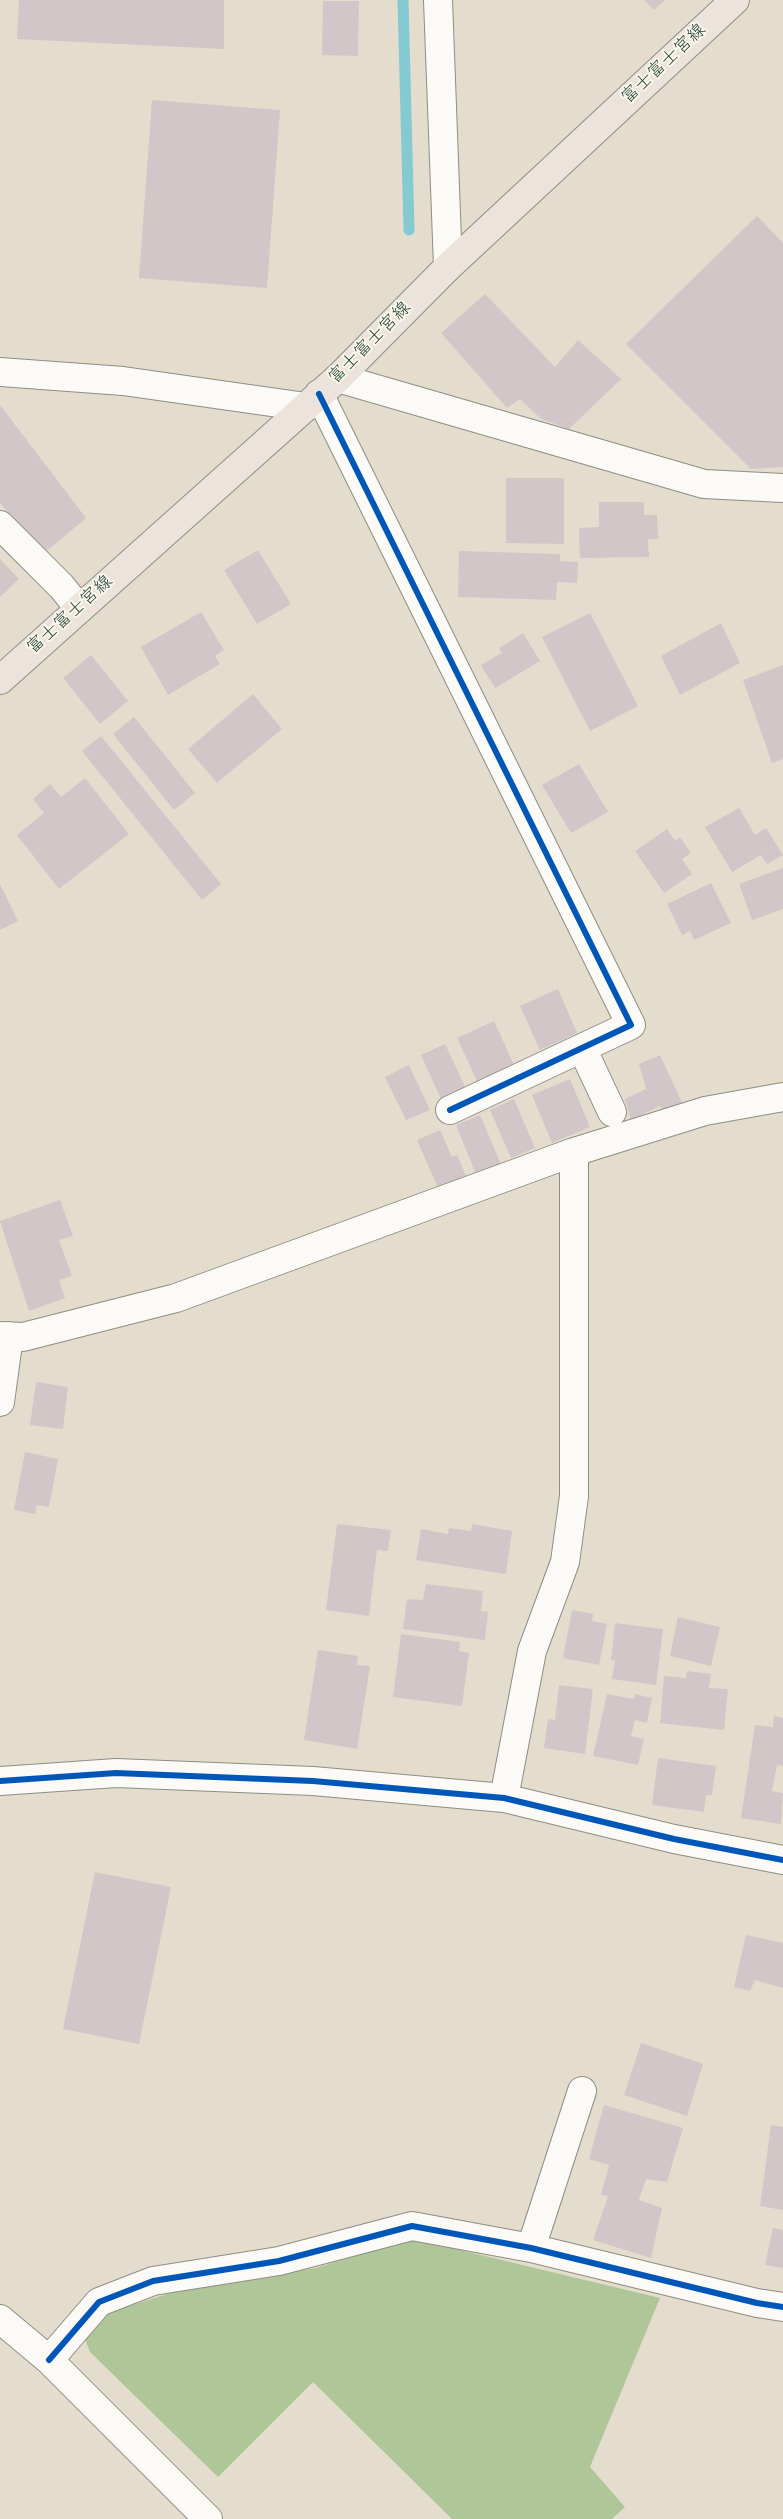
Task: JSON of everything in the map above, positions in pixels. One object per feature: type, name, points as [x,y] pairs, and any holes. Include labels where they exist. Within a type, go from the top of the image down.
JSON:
[{"type":"main road","name":"富士富士宮線","points":[[0,680],[321,393],[448,267],[735,0]]},
{"type":"street","points":[[438,0],[448,267]]},
{"type":"street","points":[[0,372],[321,393],[704,484],[783,488]]},
{"type":"street","points":[[321,393],[631,1025],[450,1110]]},
{"type":"street","points":[[0,525],[61,586],[79,608]]},
{"type":"street","points":[[582,1048],[612,1112]]},
{"type":"street","points":[[0,1402],[4,1336],[23,1337],[176,1298],[574,1152],[705,1111],[783,1097]]},
{"type":"street","points":[[504,1798],[532,1651],[565,1562],[574,1496],[574,1152]]},
{"type":"street","points":[[0,1781],[116,1773],[313,1781],[504,1798],[674,1839],[783,1860]]},
{"type":"street","points":[[531,2248],[582,2091]]},
{"type":"street","points":[[49,2360],[99,2302],[154,2281],[279,2261],[412,2226],[531,2248],[757,2303],[783,2307]]},
{"type":"street","points":[[0,2319],[49,2360],[208,2519]]},
{"type":"green space","points":[[410,2238],[660,2298],[590,2467],[625,2507],[612,2519],[452,2519],[313,2382],[218,2477],[90,2352],[85,2339],[107,2313],[189,2287],[316,2268]]},
{"type":"building","points":[[19,0],[224,0],[224,49],[17,39]]},
{"type":"building","points":[[644,0],[665,0],[654,10]]},
{"type":"building","points":[[323,1],[359,1],[358,56],[322,55]]},
{"type":"building","points":[[152,100],[280,110],[267,288],[139,278]]},
{"type":"building","points":[[757,216],[783,243],[783,467],[751,469],[626,344]]},
{"type":"building","points":[[485,294],[555,367],[578,340],[621,379],[569,429],[541,419],[520,399],[507,408],[441,333]]},
{"type":"building","points":[[0,405],[86,518],[43,554],[0,503]]},
{"type":"building","points":[[506,478],[564,478],[564,544],[506,543]]},
{"type":"building","points":[[599,502],[644,502],[644,515],[657,515],[658,539],[648,539],[649,557],[580,558],[579,528],[599,527]]},
{"type":"building","points":[[258,550],[291,604],[257,624],[224,570]]},
{"type":"building","points":[[459,551],[560,554],[560,561],[578,562],[577,583],[557,582],[556,600],[458,597]]},
{"type":"building","points":[[0,559],[19,579],[0,597]]},
{"type":"building","points":[[201,612],[224,650],[215,656],[220,664],[168,695],[141,647]]},
{"type":"building","points":[[590,613],[638,706],[590,731],[542,637]]},
{"type":"building","points":[[721,623],[740,663],[680,695],[661,656]]},
{"type":"building","points":[[523,633],[540,661],[495,688],[481,665],[502,653],[499,648]]},
{"type":"building","points":[[91,655],[128,701],[100,724],[63,678]]},
{"type":"building","points":[[783,665],[783,759],[772,763],[743,680]]},
{"type":"building","points":[[253,694],[282,729],[217,783],[188,749]]},
{"type":"building","points":[[134,717],[195,793],[174,810],[113,734]]},
{"type":"building","points":[[101,736],[221,884],[202,900],[82,751]]},
{"type":"building","points":[[579,764],[608,812],[571,833],[542,785]]},
{"type":"building","points":[[85,778],[129,834],[59,889],[17,835],[44,813],[33,799],[50,784],[61,797]]},
{"type":"building","points":[[739,808],[755,835],[766,828],[783,855],[767,864],[761,855],[732,872],[705,827]]},
{"type":"building","points":[[667,829],[675,841],[680,837],[691,853],[682,859],[692,874],[664,893],[635,851]]},
{"type":"building","points":[[783,868],[783,909],[752,920],[739,884]]},
{"type":"building","points":[[711,883],[731,923],[694,940],[690,931],[682,935],[667,904]]},
{"type":"building","points":[[0,884],[18,921],[0,930]]},
{"type":"building","points":[[558,989],[577,1033],[540,1050],[520,1006]]},
{"type":"building","points":[[494,1021],[514,1065],[477,1081],[457,1038]]},
{"type":"building","points":[[445,1044],[466,1089],[441,1099],[421,1055]]},
{"type":"building","points":[[660,1055],[683,1105],[664,1114],[660,1106],[631,1120],[625,1099],[646,1089],[639,1064]]},
{"type":"building","points":[[409,1065],[430,1110],[406,1120],[385,1077]]},
{"type":"building","points":[[570,1079],[590,1127],[552,1143],[532,1095]]},
{"type":"building","points":[[514,1099],[535,1148],[511,1158],[490,1110]]},
{"type":"building","points":[[480,1115],[501,1164],[476,1174],[456,1125]]},
{"type":"building","points":[[440,1130],[452,1157],[457,1155],[466,1176],[438,1188],[417,1140]]},
{"type":"building","points":[[60,1200],[73,1236],[59,1240],[72,1276],[59,1280],[65,1298],[29,1311],[0,1221]]},
{"type":"building","points":[[36,1382],[68,1387],[63,1429],[30,1425]]},
{"type":"building","points":[[25,1452],[58,1459],[49,1507],[37,1505],[35,1514],[14,1510]]},
{"type":"building","points":[[337,1524],[391,1530],[388,1551],[377,1550],[369,1616],[326,1610]]},
{"type":"building","points":[[472,1524],[512,1531],[506,1574],[416,1560],[421,1529],[448,1534],[449,1528],[471,1531]]},
{"type":"building","points":[[426,1584],[483,1591],[481,1611],[488,1612],[485,1640],[403,1629],[407,1599],[423,1600]]},
{"type":"building","points":[[572,1610],[593,1614],[592,1621],[607,1624],[599,1665],[563,1658]]},
{"type":"building","points":[[678,1617],[720,1627],[711,1666],[670,1656]]},
{"type":"building","points":[[615,1623],[663,1629],[656,1685],[612,1679],[615,1660],[611,1660]]},
{"type":"building","points":[[401,1634],[460,1642],[459,1651],[469,1653],[462,1706],[393,1697]]},
{"type":"building","points":[[318,1650],[358,1656],[357,1665],[370,1666],[357,1749],[304,1740]]},
{"type":"building","points":[[687,1671],[711,1674],[709,1688],[728,1689],[724,1730],[660,1723],[664,1676],[686,1678]]},
{"type":"building","points":[[559,1685],[593,1689],[585,1754],[544,1748],[548,1719],[555,1720]]},
{"type":"building","points":[[607,1694],[634,1699],[635,1694],[652,1698],[647,1723],[635,1720],[631,1736],[644,1739],[638,1765],[593,1756]]},
{"type":"building","points":[[774,1716],[783,1718],[783,1766],[777,1765],[772,1791],[783,1793],[781,1824],[741,1818],[755,1725],[773,1727]]},
{"type":"building","points":[[658,1758],[716,1766],[712,1795],[706,1795],[704,1812],[652,1805]]},
{"type":"building","points":[[95,1872],[171,1887],[139,2044],[63,2029]]},
{"type":"building","points":[[746,1935],[783,1943],[783,1988],[755,1980],[750,1991],[734,1987]]},
{"type":"building","points":[[641,2043],[703,2064],[687,2116],[624,2095]]},
{"type":"building","points":[[604,2105],[683,2128],[667,2182],[646,2179],[639,2200],[662,2208],[651,2258],[593,2240],[608,2196],[601,2195],[609,2165],[589,2159]]},
{"type":"building","points":[[771,2125],[783,2127],[783,2210],[760,2206]]},
{"type":"building","points":[[773,2228],[783,2230],[783,2268],[765,2265]]},
{"type":"waterway","points":[[403,0],[409,230]]},
{"type":"cycle path","points":[[319,394],[631,1025],[450,1110]]},
{"type":"cycle path","points":[[0,1781],[116,1773],[313,1781],[504,1798],[674,1839],[783,1860]]},
{"type":"cycle path","points":[[49,2360],[99,2302],[153,2281],[279,2261],[412,2226],[531,2248],[757,2303],[783,2307]]}]
